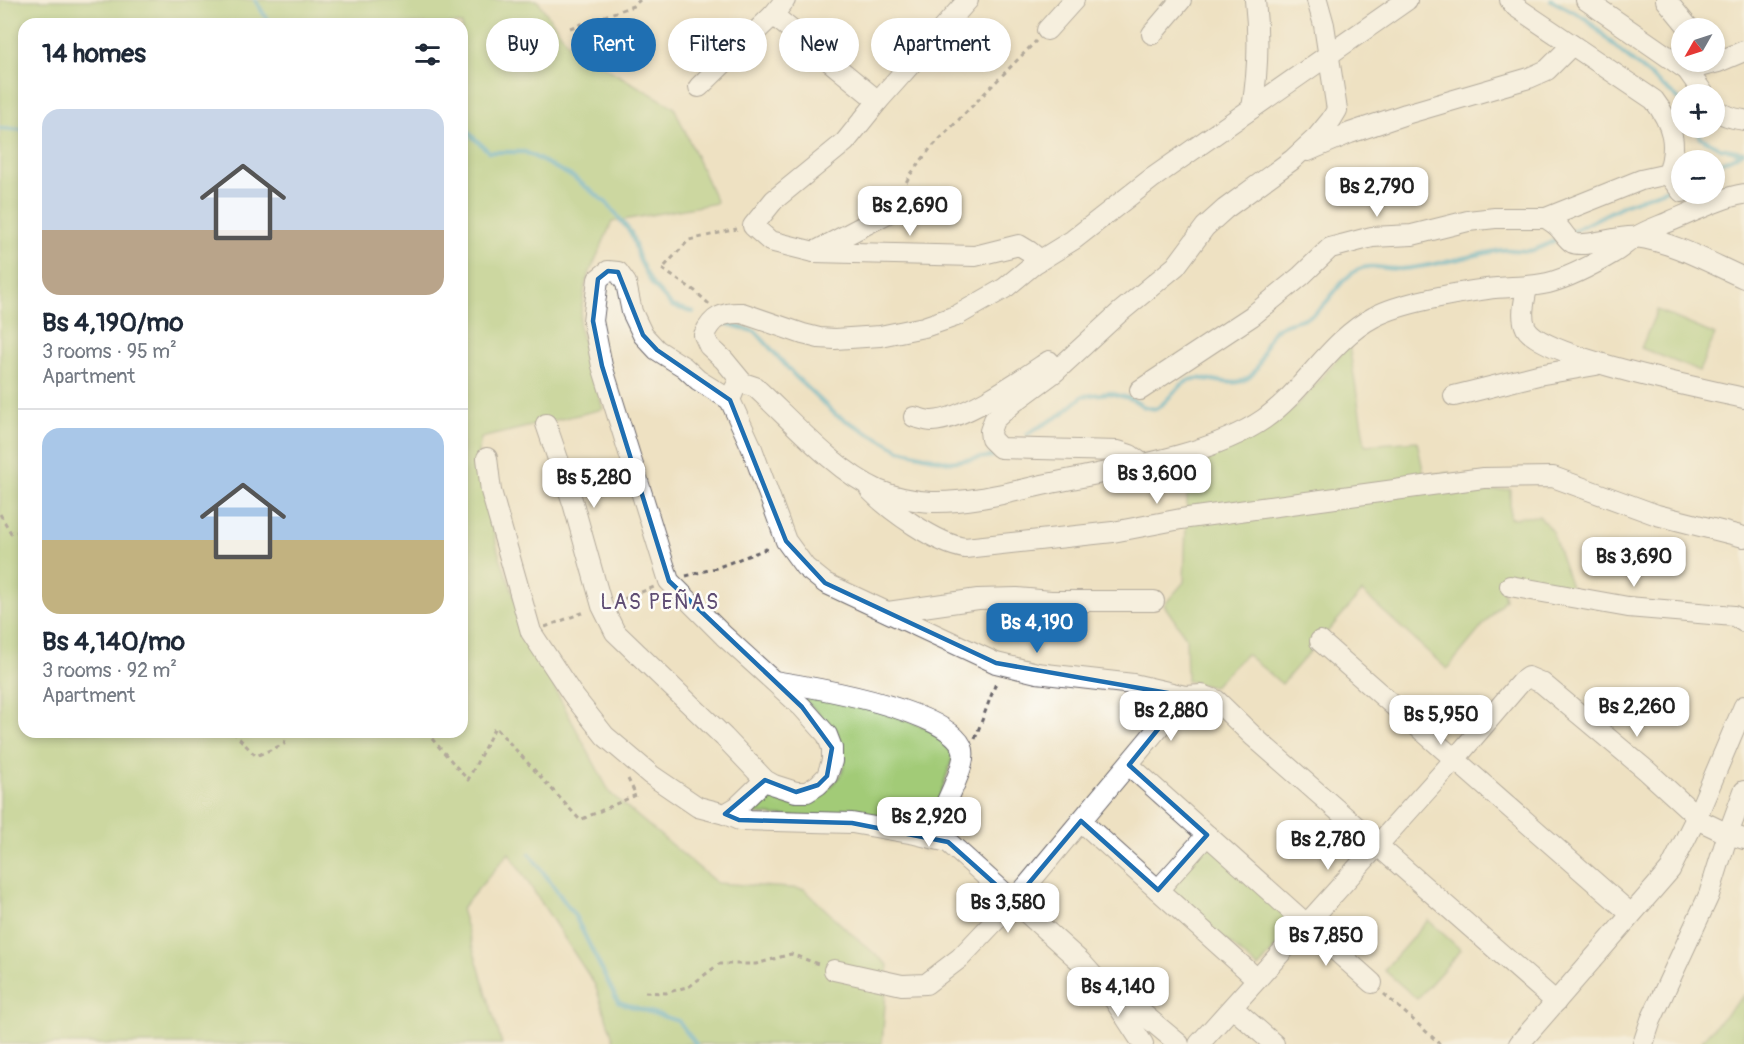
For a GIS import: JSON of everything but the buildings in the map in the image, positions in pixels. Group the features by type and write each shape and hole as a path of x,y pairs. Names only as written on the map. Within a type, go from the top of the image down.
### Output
{"street":[{"path":"968,0 878,101 845,142 774,200 753,226 770,241 814,252 975,256 1019,245 1040,260"},
{"path":"1047,30 1074,0"},
{"path":"1152,34 1181,0"},
{"path":"1252,108 1256,82 1255,0"},
{"path":"1144,465 1130,455 1118,451 1000,448 991,439 990,431 994,420 1012,403 1055,372 1119,313 1176,266 1205,227 1225,209 1292,160 1317,137 1331,120 1337,110 1324,25 1317,0"},
{"path":"1407,0 1151,179 1073,240 1040,260 1005,288 956,316 924,327 880,336 835,339 819,338 742,312 720,315 708,326 704,335 709,346 743,383 755,387 834,461 860,480 880,491 908,499 932,502 965,500 1144,465 1204,447 1248,429 1266,418 1351,333 1377,315 1402,306 1458,294 1489,289 1527,287 1550,282 1579,272 1616,252 1635,237 1699,209 1744,194"},
{"path":"1510,0 1516,7 1659,105 1674,141 1673,158 1668,174"},
{"path":"1586,0 1671,59"},
{"path":"1666,0 1681,18"},
{"path":"699,87 779,8 878,101"},
{"path":"1292,160 1350,133 1529,78 1547,70 1572,45"},
{"path":"1725,58 1744,51"},
{"path":"1725,115 1744,120"},
{"path":"1668,174 1671,178"},
{"path":"1140,390 1252,316 1301,276 1330,248 1372,237 1412,235 1468,221 1495,218 1546,218 1641,180 1668,174"},
{"path":"1694,204 1699,209"},
{"path":"814,252 890,212"},
{"path":"1546,218 1574,243 1582,245 1600,240 1635,237 1672,246 1744,278"},
{"path":"546,424 573,503 602,606 615,632 724,737 765,780 785,789 807,792 818,786 827,776 832,761 832,748 827,735 802,706 669,581 602,366 593,321 598,279 608,271 618,272 626,283 632,312 643,335 657,350 730,400 751,446 786,541 805,567 825,583 996,663 1037,673 1133,684 1185,696 1202,695 1216,699 1254,737 1556,1002"},
{"path":"1527,287 1523,320 1527,330 1549,347 1602,364 1744,398"},
{"path":"914,417 931,421 948,418 999,394 1050,360 1080,350"},
{"path":"1454,396 1538,375 1602,364"},
{"path":"730,400 734,389 743,383"},
{"path":"487,458 491,491 531,632 572,694 605,736 651,775 698,807 739,820 852,823 948,842"},
{"path":"860,480 883,503 910,522 945,542 965,548 1113,532 1181,519 1484,478 1553,477 1657,515 1744,537"},
{"path":"1510,586 1628,607 1734,616 1744,622"},
{"path":"888,612 978,599 1154,601"},
{"path":"1320,641 1631,914"},
{"path":"1199,1044 1455,759 1521,682 1528,677 1542,683 1646,770 1703,822 1736,836"},
{"path":"774,681 845,693 930,720 954,736 963,750 962,766 939,818 937,828 948,842 1081,962 1179,1044"},
{"path":"834,970 902,986 926,984 960,957 1014,901 1185,696"},
{"path":"1519,1044 1670,870 1697,816 1744,706"},
{"path":"1129,765 1372,983"},
{"path":"725,814 737,807 765,780"},
{"path":"1643,1044 1651,1020 1736,836 1744,791"},
{"path":"1081,821 1257,979"},
{"path":"1158,890 1207,835"},
{"path":"1081,962 1113,998 1143,1044"},
{"path":"1233,1008 1274,1044"}],"path":[{"path":"570,28 633,6 640,0"},
{"path":"890,212 909,175 930,149 1047,30"},
{"path":"720,315 695,291 662,268 689,240 753,226"},
{"path":"0,514 11,533 18,532"},
{"path":"669,581 716,568 786,541"},
{"path":"963,750 974,740 996,682 1007,665"},
{"path":"431,738 468,780 495,727 580,820 636,795 626,775"},
{"path":"239,738 256,756 284,744 286,738"},
{"path":"645,992 666,993 690,986 719,964 756,964 791,954 834,970"},
{"path":"1372,983 1440,1044"}],"highlighted area":[{"path":"608,271 618,272 643,335 657,350 730,400 786,541 825,583 996,663 1185,696 1129,765 1207,835 1158,890 1081,821 1014,901 948,842 852,823 739,820 725,814 765,780 796,792 818,785 827,776 832,748 802,707 669,581 602,366 593,321 598,279"}],"green space":[{"path":"0,0 537,0 550,18 486,18 486,72 559,72 559,31 571,48 571,72 613,72 674,107 717,203 612,222 586,281 579,326 603,409 481,438 477,459 498,551 531,644 610,793 717,883 804,889 888,965 882,1044 615,1044 595,985 509,853 461,909 502,1044 0,1044"},
{"path":"1657,310 1715,335 1699,371 1641,348"},
{"path":"1349,345 1365,445 1417,441 1424,475 1450,473 1453,495 1510,489 1510,518 1539,516 1552,531 1572,590 1500,578 1505,599 1447,669 1362,592 1282,684 1246,654 1213,687 1187,681 1186,637 1164,605 1184,582 1190,463 1245,441 1274,424 1298,404"},
{"path":"795,691 847,698 936,731 949,743 953,757 927,828 743,813 768,790 794,801 822,793 830,787 842,771 843,752 835,734 823,718"},
{"path":"1207,843 1297,924 1258,968 1167,888"},
{"path":"1428,920 1461,950 1417,999 1384,970"},
{"path":"1744,995 1744,1044 1705,1044 1702,1040"}],"waterway":[{"path":"255,0 266,18"},
{"path":"1551,0 1585,18 1621,52 1671,93"},
{"path":"0,128 18,130"},
{"path":"468,131 489,152 525,152 573,177 608,204 631,233 640,261 652,284 672,306 693,312"},
{"path":"1702,138 1720,148 1743,152"},
{"path":"1725,161 1742,153"},
{"path":"1569,233 1626,204 1671,188"},
{"path":"1027,434 1062,414 1083,396 1110,393 1132,399 1144,407 1156,409 1190,380 1204,379 1234,383 1248,378 1257,368 1267,341 1275,330 1284,324 1306,318 1316,312 1351,274 1362,268 1402,269 1438,264 1500,250 1528,251 1561,237"},
{"path":"725,323 756,332 795,376 836,415 900,450 949,462 994,456"},
{"path":"530,854 575,916 618,1002 678,1021 696,1044"}],"district":[{"name":"LAS PEÑAS","path":"660,602"}]}
